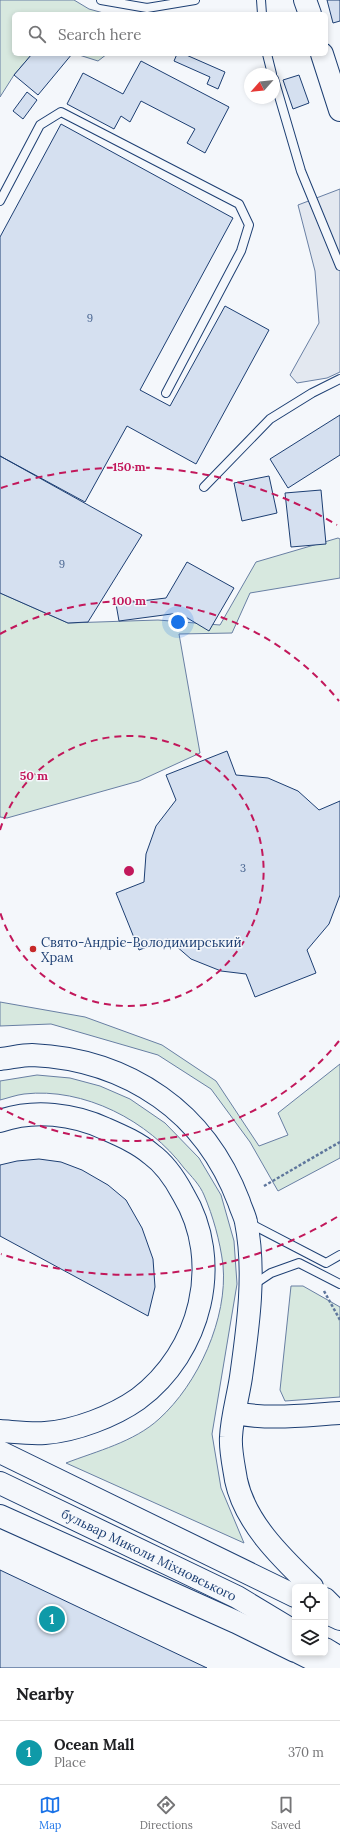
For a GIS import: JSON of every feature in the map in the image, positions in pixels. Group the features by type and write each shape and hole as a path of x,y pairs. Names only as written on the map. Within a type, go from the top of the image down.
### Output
{"main road":[{"path":"305,0 309,12"},
{"path":"323,56 340,110"},
{"path":"0,1059 31,1055 66,1059 109,1070 143,1085 175,1108 201,1135 222,1164 246,1221 249,1253 247,1322 231,1438 237,1482 251,1519 280,1556 309,1584"},
{"path":"0,1121 34,1114 66,1116 96,1124 125,1138 152,1154 173,1177 188,1202 198,1229 203,1258 203,1288 198,1316 174,1363 157,1383 117,1412 94,1421 46,1433 0,1431"},
{"path":"235,1413 254,1417 280,1417 340,1413"},
{"path":"0,1452 292,1594"},
{"name":"бульвар Миколи Міхновського","path":"0,1483 237,1597 292,1630"},
{"path":"0,1516 236,1622 292,1650"},
{"path":"328,1602 340,1614"},
{"path":"328,1613 340,1619"},
{"path":"328,1651 340,1658"},
{"path":"306,1656 318,1662 338,1668"}],"lane":[{"path":"101,0 147,8 195,0"},
{"path":"261,0 262,12"},
{"path":"268,56 270,68"},
{"path":"280,99 301,171 340,266"},
{"path":"0,201 40,125 61,112 240,204 249,225 241,251 166,393"},
{"path":"204,487 270,419 312,393 340,379"},
{"path":"246,1221 326,1263 340,1255"},
{"path":"249,1287 271,1273 299,1263 340,1284"}],"path":[{"path":"264,1186 340,1142"},
{"path":"313,1269 340,1320"}],"shaded area":[{"path":"0,0 74,0 89,9 100,12 12,12 12,56 30,56 14,75 0,97"},
{"path":"82,56 104,56 98,61"},
{"path":"340,189 340,372 327,378 297,383 290,375 319,323 315,271 298,205"},
{"path":"338,538 340,539 340,578 250,593 232,633 179,634 200,753 139,781 7,818 0,817 0,593 68,623 158,620 220,625 256,562"},
{"path":"0,1002 85,1017 162,1045 216,1081 259,1146 288,1135 278,1113 340,1064 340,1158 278,1191 250,1142 211,1089 158,1055 51,1024 0,1026"},
{"path":"37,1075 70,1078 100,1086 130,1099 165,1123 199,1158 221,1195 234,1241 237,1284 212,1434 221,1488 244,1543 66,1463 127,1440 149,1427 173,1405 198,1369 208,1349 221,1306 223,1265 216,1229 202,1191 170,1151 153,1136 134,1122 113,1111 92,1102 69,1096 47,1093 24,1094 0,1100 0,1081"},
{"path":"291,1286 303,1286 340,1307 340,1397 285,1401 280,1390"}],"building":[{"path":"327,0 340,0 340,21 333,23"},
{"path":"30,56 70,56 38,95 14,75"},
{"path":"176,56 189,56 225,72 218,89 207,84 210,77 174,61"},
{"path":"141,61 229,107 205,153 187,143 195,129 141,101 130,122 121,116 114,129 67,104 83,73 123,94"},
{"path":"299,75 309,103 293,109 283,80"},
{"path":"27,92 37,100 23,119 13,111"},
{"path":"61,124 233,218 140,390 170,406 225,306 269,330 196,464 127,426 85,502 0,456 0,237"},
{"path":"340,415 340,455 288,488 270,459"},
{"path":"0,456 142,535 88,622 68,623 0,593"},
{"path":"269,476 277,513 242,521 234,483"},
{"path":"321,490 326,544 291,547 285,493"},
{"path":"187,562 234,588 209,631 179,613 119,621 116,604 166,598"},
{"path":"227,751 236,775 268,778 298,791 319,810 340,801 340,895 329,924 307,950 316,973 255,997 246,974 221,971 191,959 168,939 139,950 116,893 144,882 146,854 156,826 176,800 166,775"},
{"path":"39,1159 61,1162 82,1170 108,1185 126,1200 142,1228 153,1259 155,1287 148,1316 0,1236 0,1165 17,1161"},
{"path":"0,1570 207,1668 0,1668"}],"place":[{"name":"Свято-Андріє-Володимирський Храм","path":"33,949"},
{"name":"Ocean Mall","path":"52,1619"}]}
